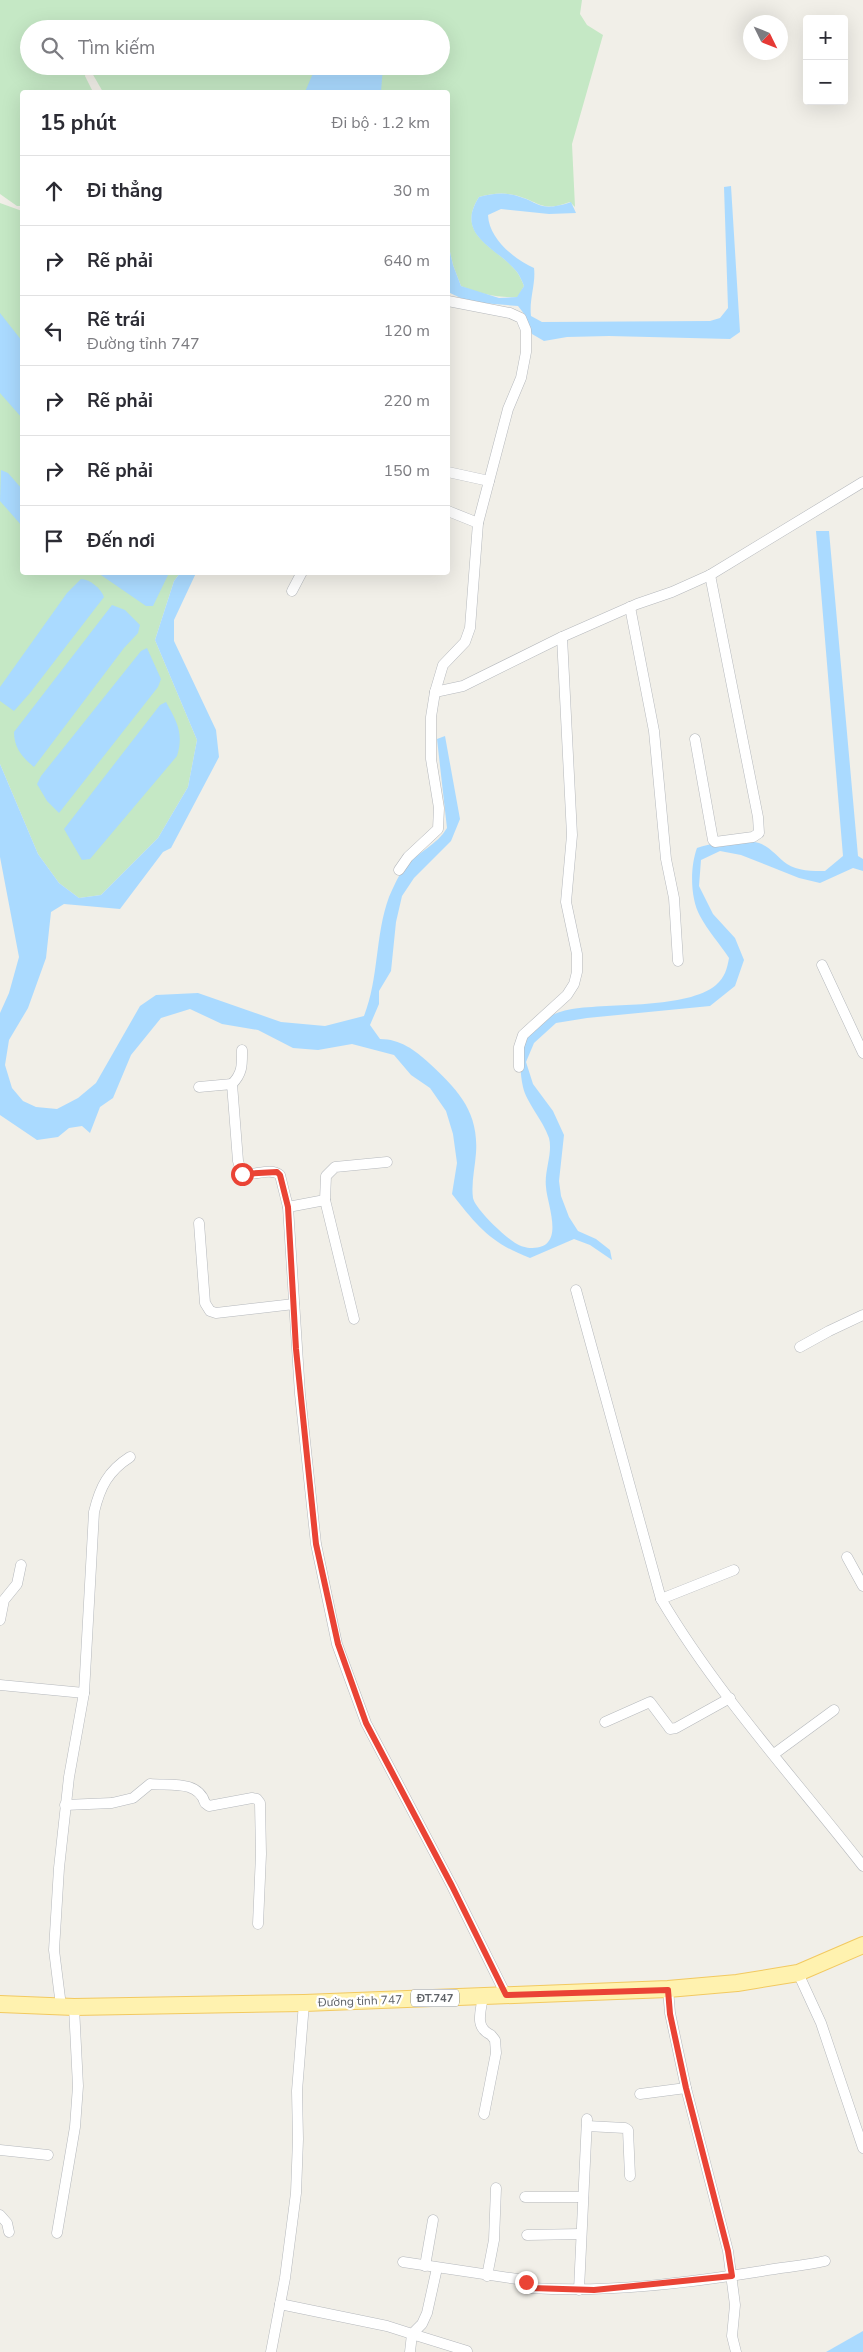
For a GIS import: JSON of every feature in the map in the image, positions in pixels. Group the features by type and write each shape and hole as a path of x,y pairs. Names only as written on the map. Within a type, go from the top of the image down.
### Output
{"main road":[{"name":"Đường tỉnh 747","path":"0,2004 67,2006 304,2004 668,1990 736,1983 798,1973 863,1945"}],"street":[{"path":"399,870 408,857 438,829 438,808 432,759 431,718 435,692 443,665 466,642 470,628 478,523 508,408 521,378 526,352 526,330 521,318 510,313 450,301"},
{"path":"450,472 489,481"},
{"path":"435,692 463,686 562,637 710,575 863,482"},
{"path":"450,512 478,523"},
{"path":"292,591 300,575"},
{"path":"695,739 713,840 715,842 753,837 758,833 758,817 710,575"},
{"path":"630,607 654,731 666,859 674,898 678,961"},
{"path":"519,1067 519,1047 523,1035 567,995 577,972 577,954 566,902 572,834 562,637"},
{"path":"822,965 863,1052"},
{"path":"199,1087 232,1084 238,1078 242,1069 242,1050"},
{"path":"232,1084 240,1170 247,1174 277,1172 280,1175 288,1207 300,1394 316,1544 338,1644 366,1723 456,1893 506,1995"},
{"path":"354,1319 325,1200 326,1176 335,1167 388,1162"},
{"path":"288,1207 325,1200"},
{"path":"200,1223 205,1303 210,1312 294,1304"},
{"path":"576,1290 661,1599 677,1625 730,1698 863,1866"},
{"path":"800,1347 828,1330 863,1315"},
{"path":"57,2233 74,2127 78,2086 67,2006 54,1950 65,1805 84,1693 94,1512 102,1484 108,1475 130,1457"},
{"path":"847,1557 863,1586"},
{"path":"0,1620 4,1600 17,1584 21,1565"},
{"path":"661,1599 734,1570"},
{"path":"0,1685 84,1693"},
{"path":"605,1722 650,1702 670,1729 676,1728 730,1698"},
{"path":"774,1754 834,1710"},
{"path":"65,1805 112,1803 133,1798 150,1784 193,1787 202,1794 205,1803 209,1806 252,1798 257,1799 260,1803 261,1854 258,1924"},
{"path":"798,1973 821,2023 863,2148"},
{"path":"668,1990 670,2014 686,2088 728,2251 735,2305 732,2336 736,2352"},
{"path":"483,1996 480,2024 484,2032 492,2035 496,2045 484,2114"},
{"path":"271,2352 296,2193 297,2091 304,2004"},
{"path":"640,2094 686,2088"},
{"path":"578,2290 587,2123 628,2130 630,2176"},
{"path":"0,2150 48,2155"},
{"path":"487,2276 494,2240 496,2188"},
{"path":"525,2197 583,2197"},
{"path":"0,2215 7,2223 8,2232"},
{"path":"425,2266 433,2220"},
{"path":"527,2235 581,2234"},
{"path":"403,2262 517,2279 526,2282 531,2288 578,2290 732,2276 826,2261"},
{"path":"410,2352 412,2334 422,2324 427,2313 436,2268"},
{"path":"280,2304 387,2326 467,2351"}],"green space":[{"path":"0,0 582,0 580,14 587,25 603,35 572,144 575,207 570,202 546,206 514,195 492,194 479,197 473,210 472,222 475,231 490,248 509,263 520,277 524,286 518,297 489,295 461,286 453,265 450,252 450,90 102,90 93,75 450,75 450,20 20,20 20,75 85,75 92,90 20,90 20,206 17,206 0,194"},
{"path":"0,203 20,210 20,575 178,575 174,581 155,640 197,740 188,787 158,838 101,895 79,898 59,883 38,854 0,764"}],"water":[{"path":"312,75 382,75 381,90 306,90"},
{"path":"731,186 740,332 730,339 609,336 567,337 544,341 532,334 525,315 518,306 469,302 450,293 450,252 461,286 499,298 517,297 524,286 517,272 509,263 481,240 472,222 473,210 479,197 505,194 552,207 571,202 576,213 549,214 501,209 488,215 489,224 493,232 504,247 511,254 534,268 531,316 542,322 710,321 720,318 728,308 724,187"},
{"path":"0,313 20,338 20,416 0,393"},
{"path":"1,470 8,473 20,487 20,524 0,501"},
{"path":"816,531 829,531 858,856 863,859 863,871 853,868 820,883 799,878 741,855 720,851 701,860 699,886 713,914 735,938 744,960 735,986 710,1006 587,1018 556,1023 534,1043 526,1062 533,1084 553,1111 564,1135 559,1181 561,1196 569,1217 578,1231 596,1239 610,1250 612,1260 590,1245 574,1239 530,1258 505,1247 486,1233 469,1216 452,1194 457,1163 453,1134 446,1111 430,1088 411,1075 394,1055 352,1044 318,1050 293,1048 258,1030 222,1024 190,1009 161,1018 131,1055 113,1098 100,1107 90,1133 82,1126 69,1128 58,1137 37,1140 0,1115 0,1013 9,993 19,957 0,857 0,764 38,854 59,883 79,898 101,895 158,838 188,787 197,740 155,640 174,581 178,575 195,575 174,620 174,641 216,730 219,757 171,848 163,852 120,909 64,904 51,912 46,958 28,1008 9,1040 5,1065 12,1088 23,1101 36,1107 57,1109 78,1098 96,1083 140,1006 156,995 198,993 281,1022 325,1026 364,1016 369,1002 381,926 389,897 405,867 433,844 447,828 437,739 445,736 460,819 451,841 414,878 402,896 396,922 391,971 379,991 379,1004 370,1025 380,1039 401,1043 418,1054 449,1082 457,1092 470,1113 474,1125 476,1153 473,1198 475,1203 492,1223 512,1241 528,1248 542,1246 549,1241 552,1234 546,1181 550,1144 546,1131 527,1099 521,1072 521,1059 524,1047 536,1026 558,1013 572,1009 668,1002 687,998 703,993 722,979 729,958 700,916 694,900 692,873 697,848 728,841 759,843 791,866 810,871 825,871 843,856"},
{"path":"101,575 168,575 153,606 146,606"},
{"path":"81,579 94,585 104,597 14,711 0,701 0,687 67,593"},
{"path":"112,605 125,610 140,625 138,633 124,648 34,767 20,752 15,743 14,732"},
{"path":"147,648 161,679 158,687 59,813 47,801 37,784 41,776 141,651"},
{"path":"166,702 178,728 180,741 177,756 90,859 82,860 64,829 160,705"},
{"path":"863,2331 863,2352 826,2352"}],"route":[{"path":"242,1174 277,1172 280,1175 288,1207 294,1329 316,1544 330,1613 347,1672 366,1723 452,1886 506,1995 668,1990 670,2014 686,2088 706,2160 728,2251 732,2276 594,2290 530,2288 526,2282"}]}
